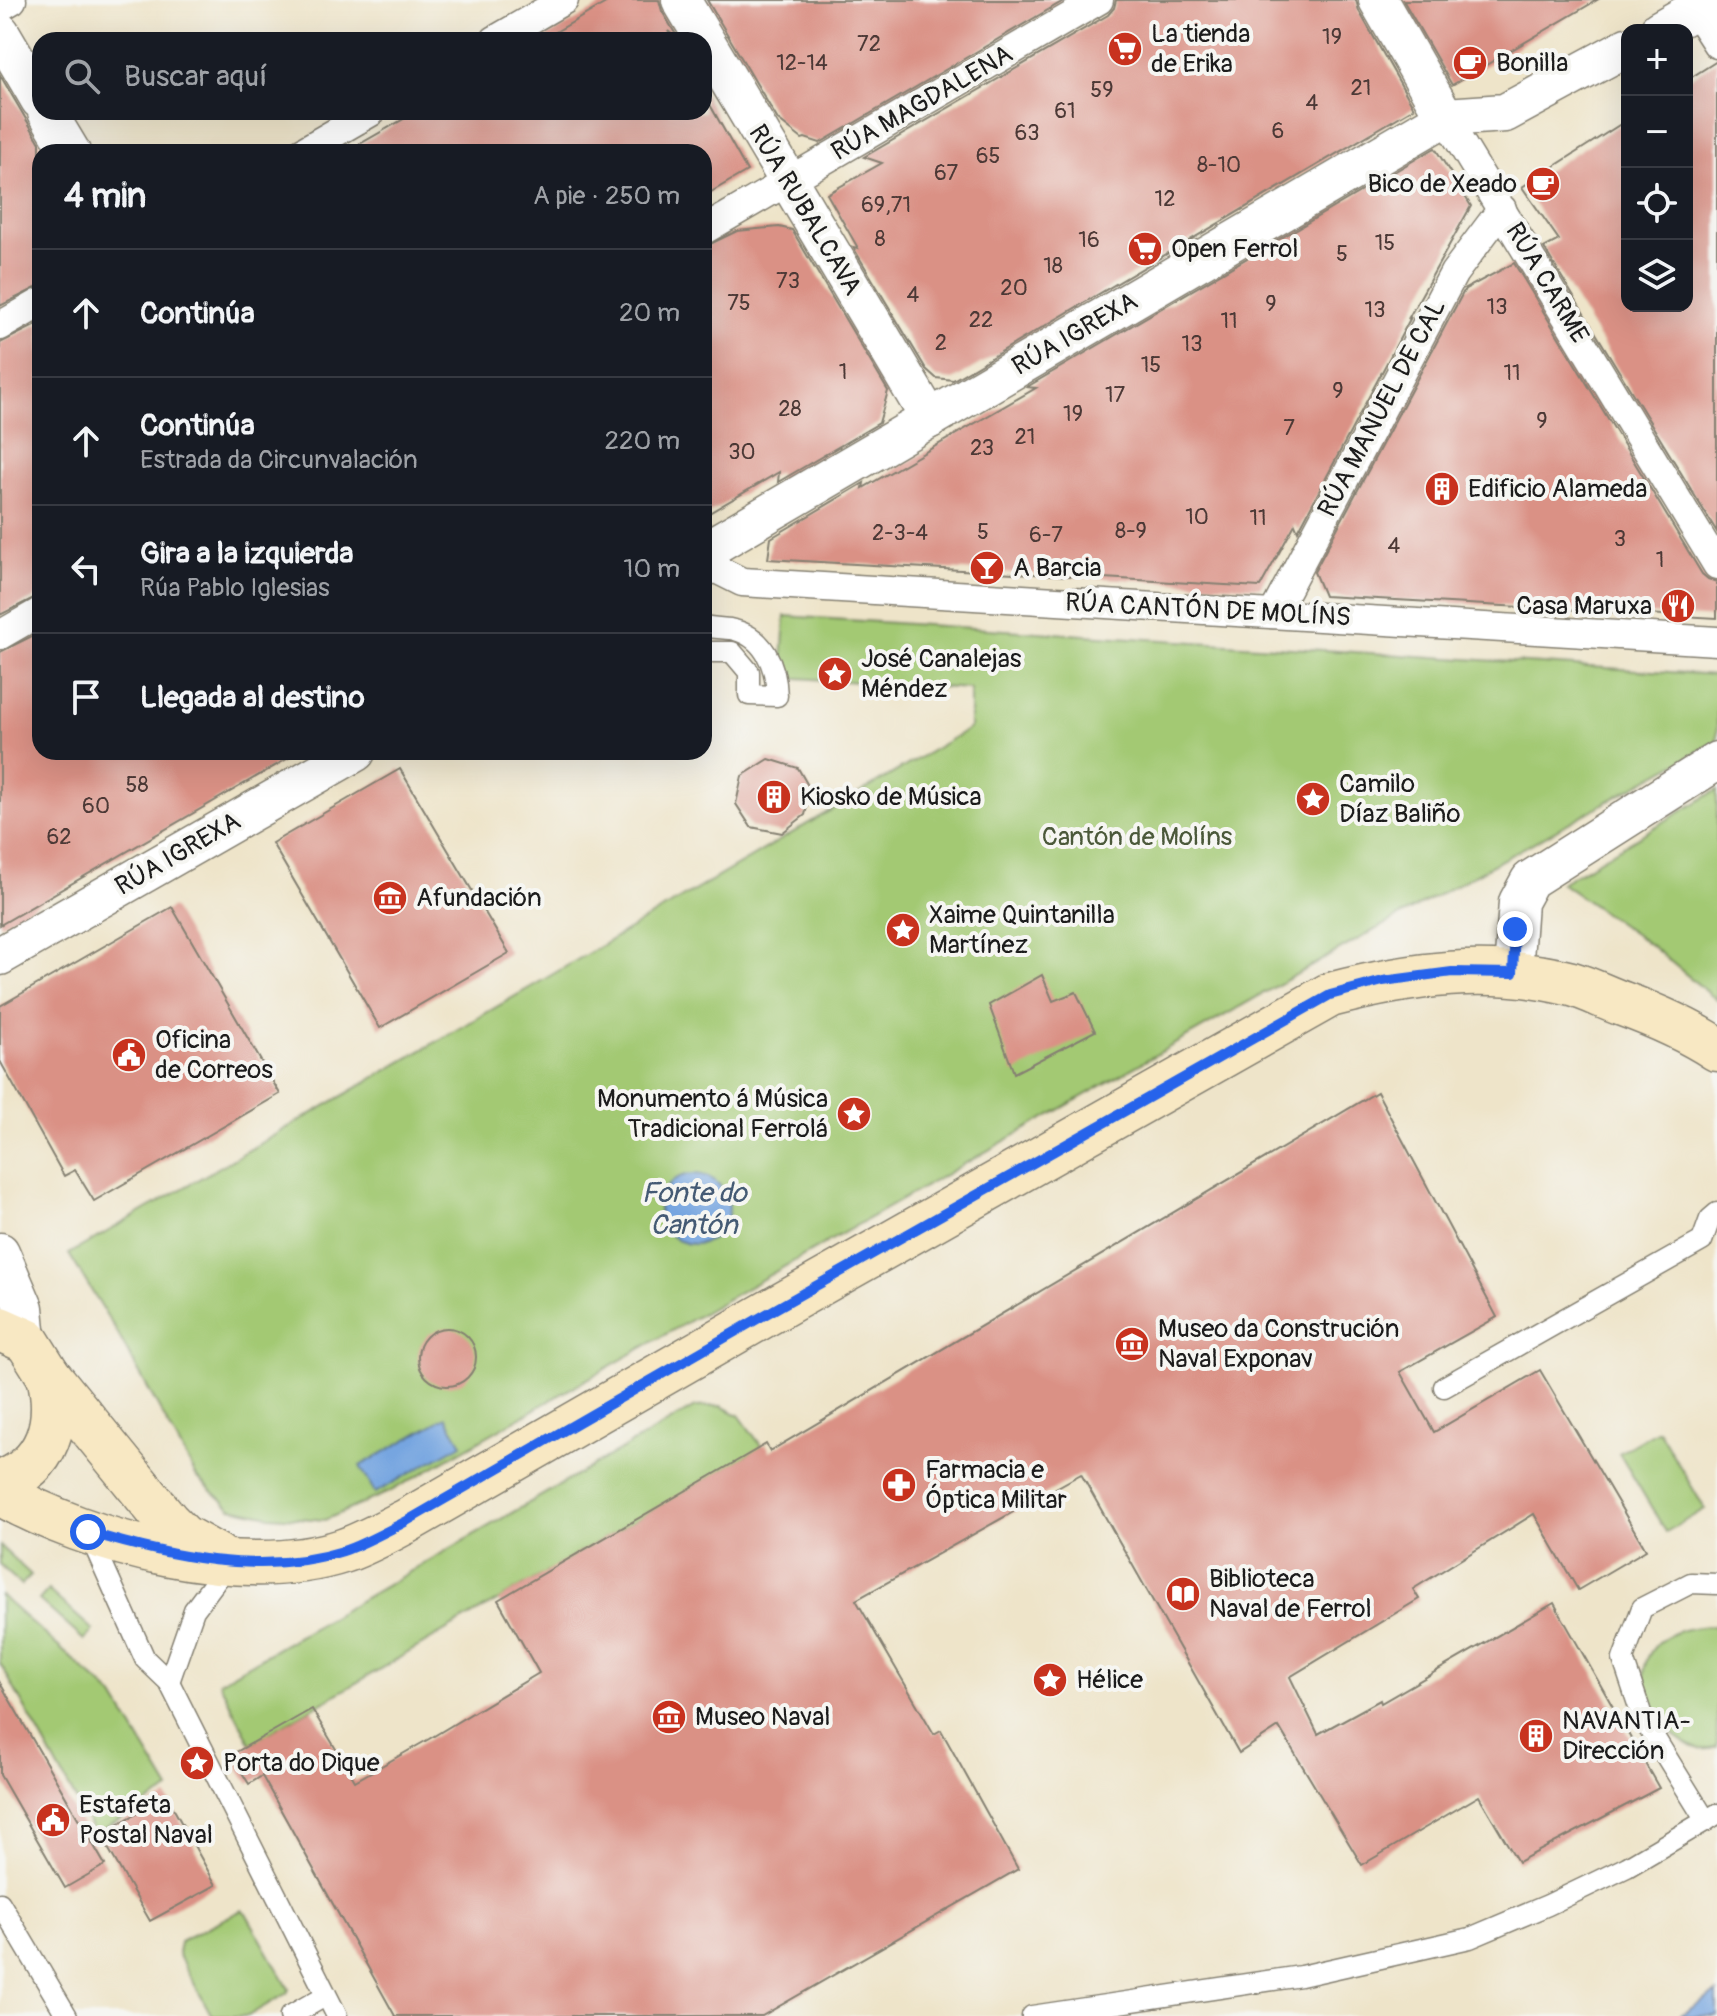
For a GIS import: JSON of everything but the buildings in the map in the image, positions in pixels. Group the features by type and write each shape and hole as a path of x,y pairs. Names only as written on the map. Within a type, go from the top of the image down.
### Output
{"main road":[{"path":"0,1493 88,1532 141,1548 256,1563 301,1560 344,1551 405,1522 788,1301 1330,995 1383,981 1452,972 1513,973 1573,985 1698,1036 1717,1049"},
{"path":"26,1349 183,1537 230,1562"},
{"path":"0,1483 32,1463 46,1443 54,1420 55,1398 26,1349"}],"street":[{"path":"0,7 12,0"},
{"path":"509,32 564,0"},
{"name":"RÚA RUBALCAVA","path":"681,0 700,32"},
{"name":"RÚA MAGDALENA","path":"712,225 1099,0"},
{"name":"RÚA CARME","path":"1378,0 1445,117 1717,565"},
{"path":"1670,24 1704,5 1717,44"},
{"path":"0,32 32,86"},
{"path":"1445,117 1505,113 1621,50"},
{"name":"RÚA RUBALCAVA","path":"712,52 930,419"},
{"name":"RÚA IGREXA","path":"712,546 1445,117"},
{"path":"52,120 66,144"},
{"path":"316,144 357,120"},
{"name":"RÚA MANUEL DE CAL","path":"1273,614 1454,273 1502,209"},
{"path":"0,326 32,308"},
{"name":"RÚA CANTÓN DE MOLÍNS","path":"712,567 742,582 1717,641"},
{"path":"0,635 32,617"},
{"name":"RÚA IGREXA","path":"0,956 342,760"},
{"path":"1513,973 1518,902 1530,880 1717,761"},
{"path":"0,1252 24,1308 26,1349"}],"lane":[{"path":"712,627 732,629 753,637 764,649 776,673 777,696 749,695 749,672 732,652 712,652"},
{"path":"1444,1387 1702,1241 1710,1219 1717,1213"},
{"path":"88,1532 145,1659 169,1682 337,2016"},
{"path":"169,1682 194,1610 230,1562"},
{"path":"1032,2016 1301,1976 1470,1938 1627,1867 1712,1818 1643,1719 1623,1659 1642,1608 1691,1583 1717,1584"},
{"path":"0,1903 67,2016"},
{"path":"290,2016 325,1996"}],"green space":[{"name":"Cantón de Molíns","path":"785,616 1717,675 1717,741 1364,936 391,1491 325,1520 270,1516 231,1508 197,1477 115,1329 69,1254 970,728 970,689 781,677"},
{"path":"1717,790 1717,1000 1653,947 1561,883"},
{"path":"721,1406 739,1415 762,1447 251,1744 219,1682 695,1407"},
{"path":"1658,1430 1705,1509 1666,1532 1619,1453"},
{"path":"0,1546 31,1575 21,1585 0,1565"},
{"path":"48,1590 93,1630 84,1640 39,1600"},
{"path":"0,1595 113,1695 170,1790 95,1834 0,1663"},
{"path":"1717,1626 1717,1747 1697,1748 1676,1737 1659,1718 1648,1694 1645,1670 1654,1648 1677,1632"},
{"path":"242,1910 289,1989 248,2016 212,2016 178,1954 180,1941"}],"water":[{"name":"Fonte do Cantón","path":"687,1174 701,1174 723,1189 729,1209 727,1222 719,1234 701,1244 687,1244 665,1229 659,1216 659,1202 674,1180"},
{"path":"446,1417 462,1444 375,1493 360,1466"},
{"path":"1717,1993 1717,2016 1678,2016"}],"place":[{"name":"La tienda de Erika","path":"1125,49"},
{"name":"Bonilla","path":"1470,63"},
{"name":"Bico de Xeado","path":"1543,184"},
{"name":"Open Ferrol","path":"1145,249"},
{"name":"Edificio Alameda","path":"1442,489"},
{"name":"A Barcia","path":"987,568"},
{"name":"Casa Maruxa","path":"1678,606"},
{"name":"José Canalejas Méndez","path":"835,674"},
{"name":"Kiosko de Música","path":"774,797"},
{"name":"Camilo Díaz Baliño","path":"1313,799"},
{"name":"Afundación","path":"390,898"},
{"name":"Xaime Quintanilla Martínez","path":"903,930"},
{"name":"Oficina de Correos","path":"129,1055"},
{"name":"Monumento á Música Tradicional Ferrolá","path":"854,1114"},
{"name":"Museo da Construción Naval Exponav","path":"1132,1344"},
{"name":"Farmacia e Óptica Militar","path":"899,1485"},
{"name":"Biblioteca Naval de Ferrol","path":"1183,1594"},
{"name":"Hélice","path":"1050,1680"},
{"name":"Museo Naval","path":"669,1717"},
{"name":"NAVANTIA- Dirección","path":"1536,1736"},
{"name":"Porta do Dique","path":"197,1763"},
{"name":"Estafeta Postal Naval","path":"53,1820"}],"route":[{"path":"88,1532 141,1548 230,1562 301,1560 344,1551 405,1522 1330,995 1383,981 1452,972 1513,973 1515,929"}]}
